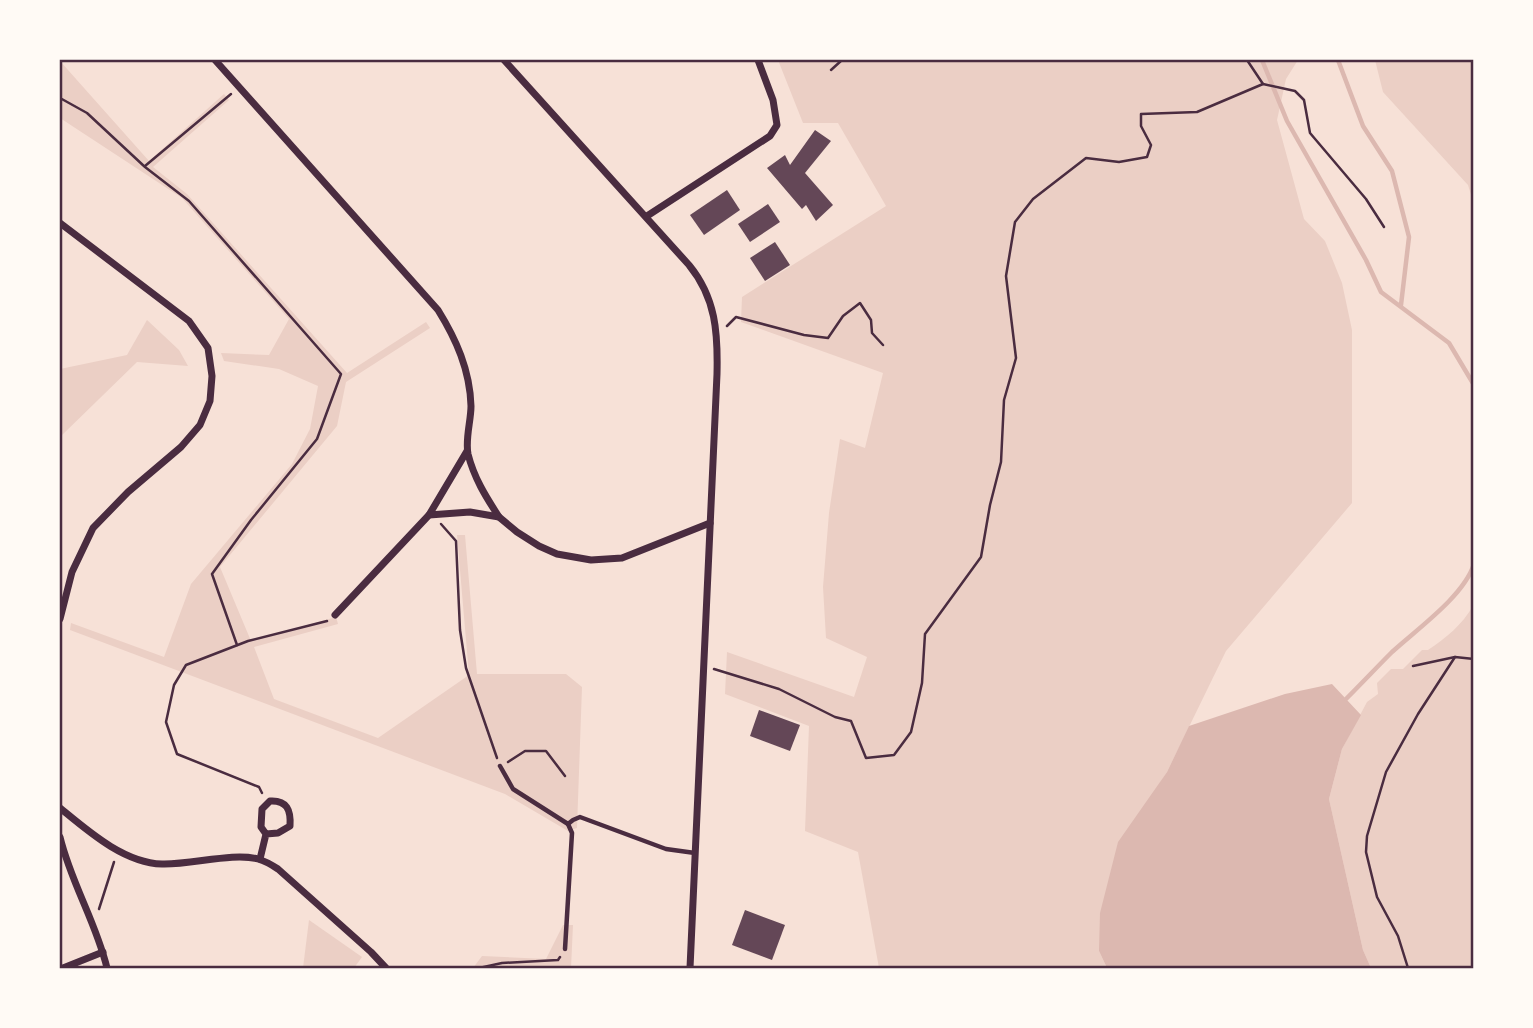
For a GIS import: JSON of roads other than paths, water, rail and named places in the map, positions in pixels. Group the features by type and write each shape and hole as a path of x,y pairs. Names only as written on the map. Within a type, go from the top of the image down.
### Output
{"street":[{"path":"215,60 438,310 454,335 466,368 471,405 467,451 483,492 499,517 517,532 558,554 591,560 622,558 710,523"},
{"path":"504,60 701,279 715,316 718,336 690,968"},
{"path":"647,216 770,136 777,125 773,100 758,60"},
{"path":"60,223 189,320 208,348 212,376 210,401 200,425 181,447 128,492 93,528 72,572 60,619"},
{"path":"335,615 432,516 467,451"},
{"path":"432,516 470,512 499,517"},
{"path":"260,859 266,834 261,827 260,817 267,803 279,801 287,806 290,825 285,830 266,834"},
{"path":"60,808 84,828 138,859 160,864 243,856 260,859 278,869 386,968"},
{"path":"60,837 75,886 94,925 107,968"},
{"path":"63,968 103,952"}],"lane":[{"path":"500,766 513,789 568,824 572,833 565,949"},
{"path":"568,824 580,817 666,849 695,853"}],"waterway":[{"path":"1262,60 1287,121 1366,260 1381,292 1449,343 1474,385"},
{"path":"1338,60 1363,126 1392,171 1409,237 1401,305"},
{"path":"1346,699 1392,652 1450,600 1469,576 1474,564"}]}
